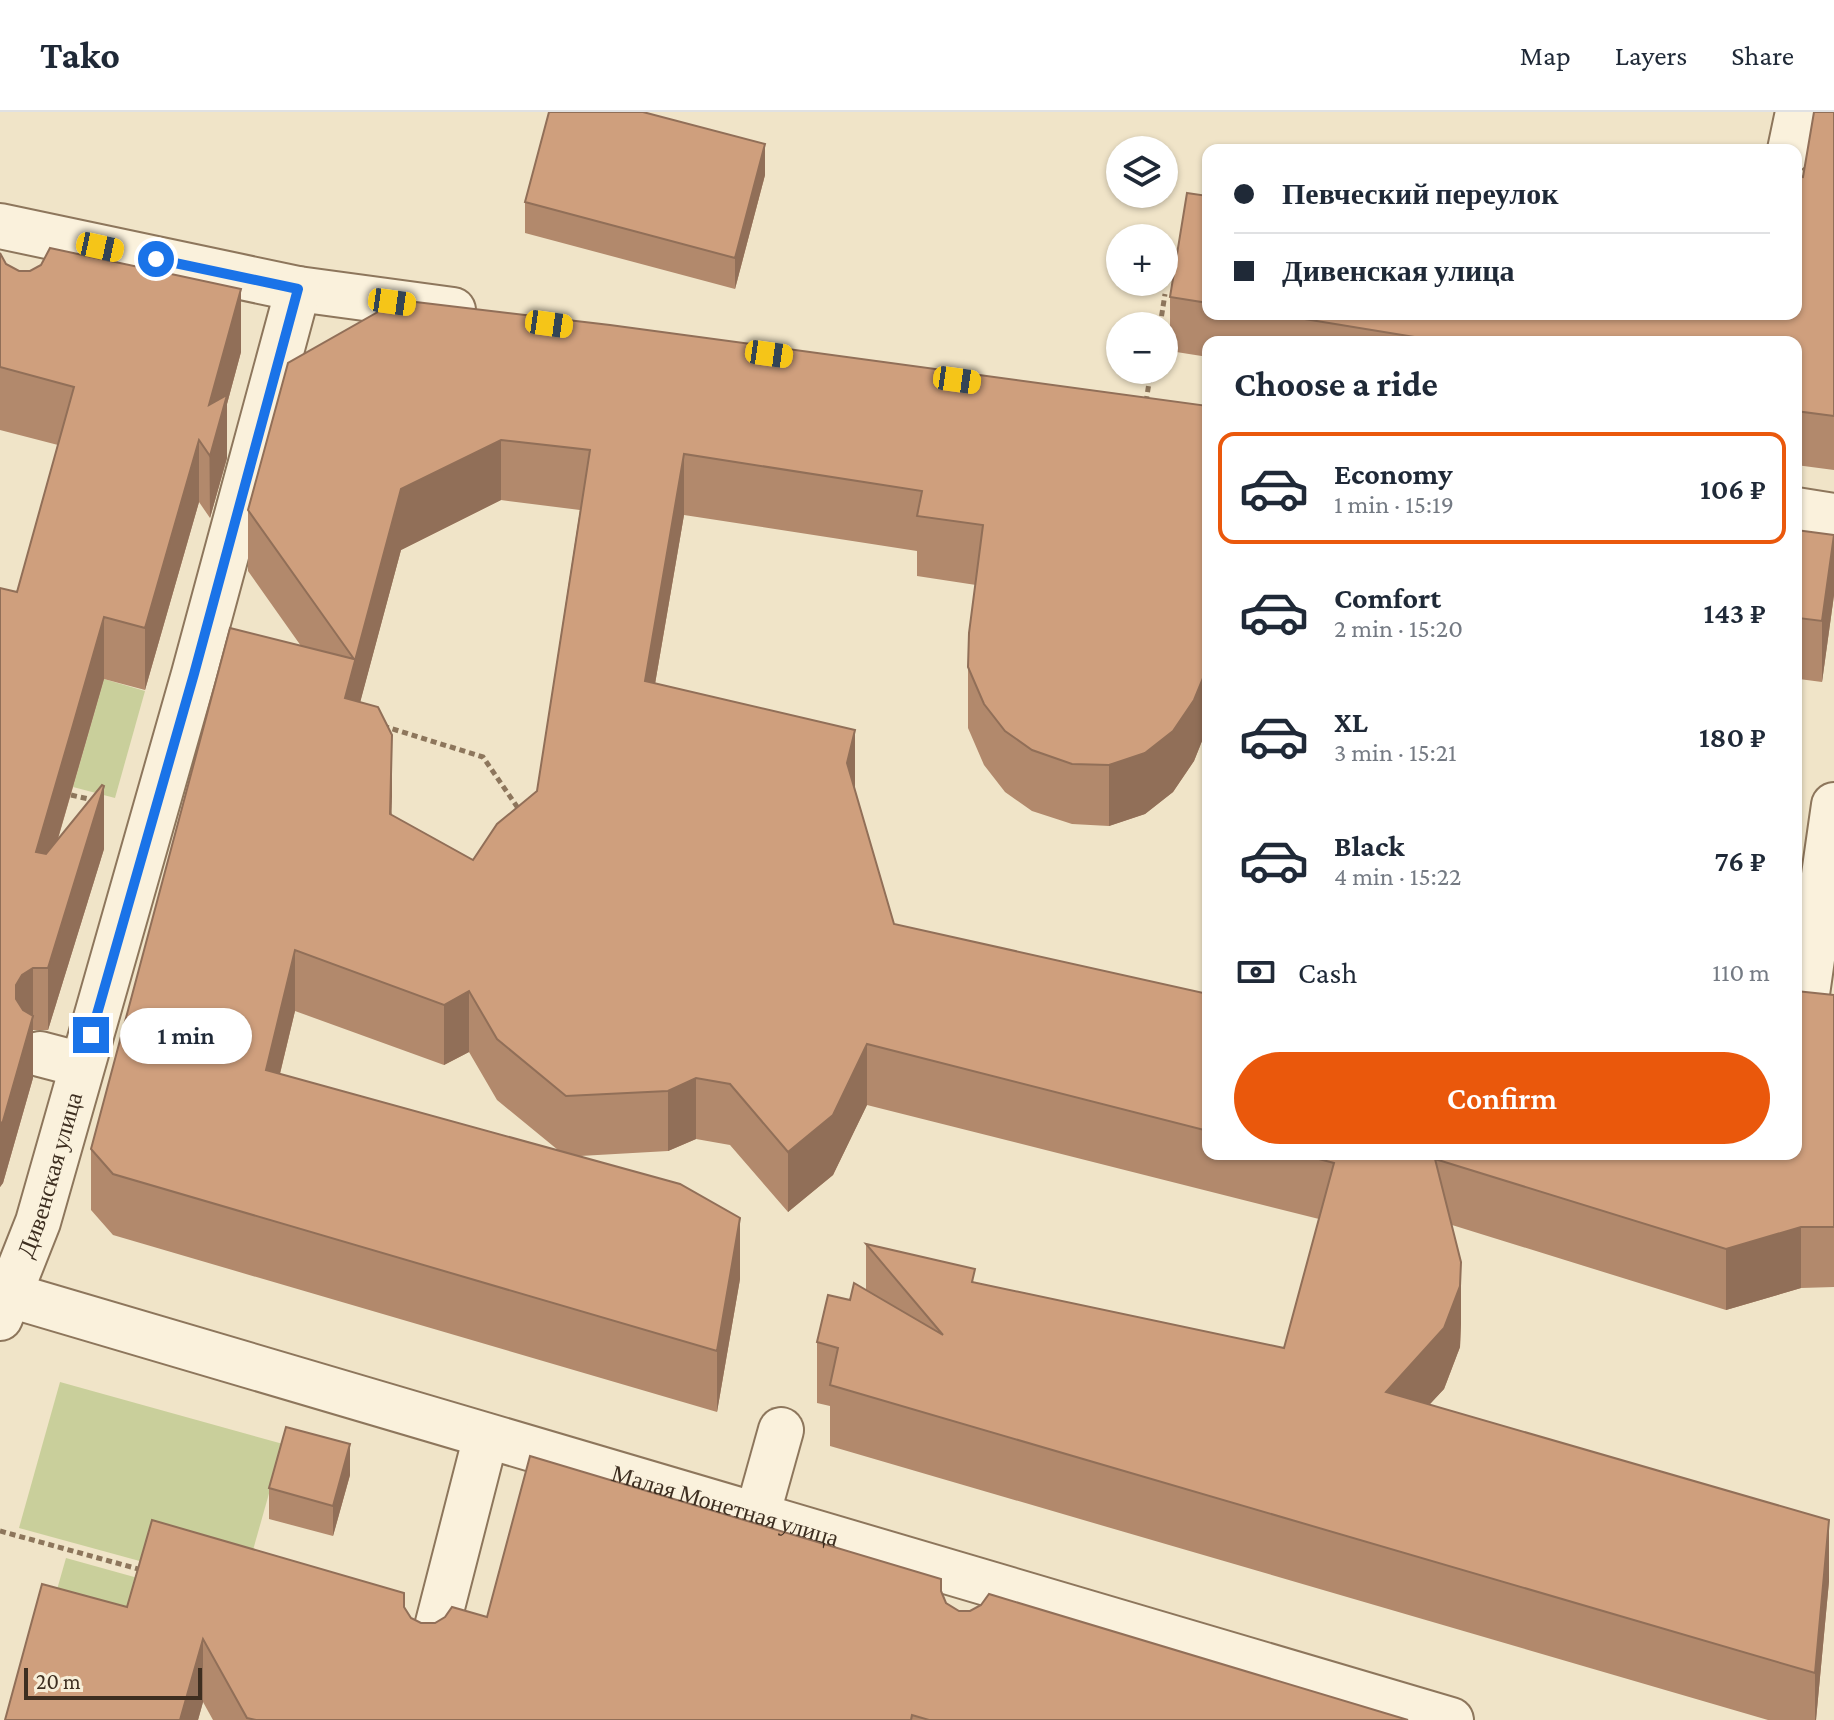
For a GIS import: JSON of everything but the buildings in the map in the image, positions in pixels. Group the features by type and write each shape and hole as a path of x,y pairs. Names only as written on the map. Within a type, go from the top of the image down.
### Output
{"street":[{"path":"1791,144 1798,112"},
{"path":"0,226 38,253 486,315"},
{"name":"Дивенская улица","path":"3,1302 38,1222 194,674 298,289"},
{"path":"1802,511 1834,516"},
{"path":"1802,842 1833,812"},
{"path":"1805,1008 1833,812"},
{"path":"40,1054 82,1065"},
{"name":"Малая Монетная улица","path":"3,1302 486,1436 757,1516 979,1602 1451,1720"},
{"path":"757,1516 781,1430"},
{"path":"414,1658 440,1612 486,1436"},
{"path":"397,1600 440,1612"}],"path":[{"path":"1145,407 1149,384"},
{"path":"380,725 483,757 525,818"},
{"path":"71,795 96,801"},
{"path":"0,1531 153,1573"}],"green space":[{"path":"104,679 145,691 115,798 73,787"},
{"path":"60,1382 283,1444 242,1589 19,1528"},
{"path":"66,1558 145,1580 123,1661 56,1593"}],"route":[{"path":"91,1035 194,674 298,289 156,259"}]}
